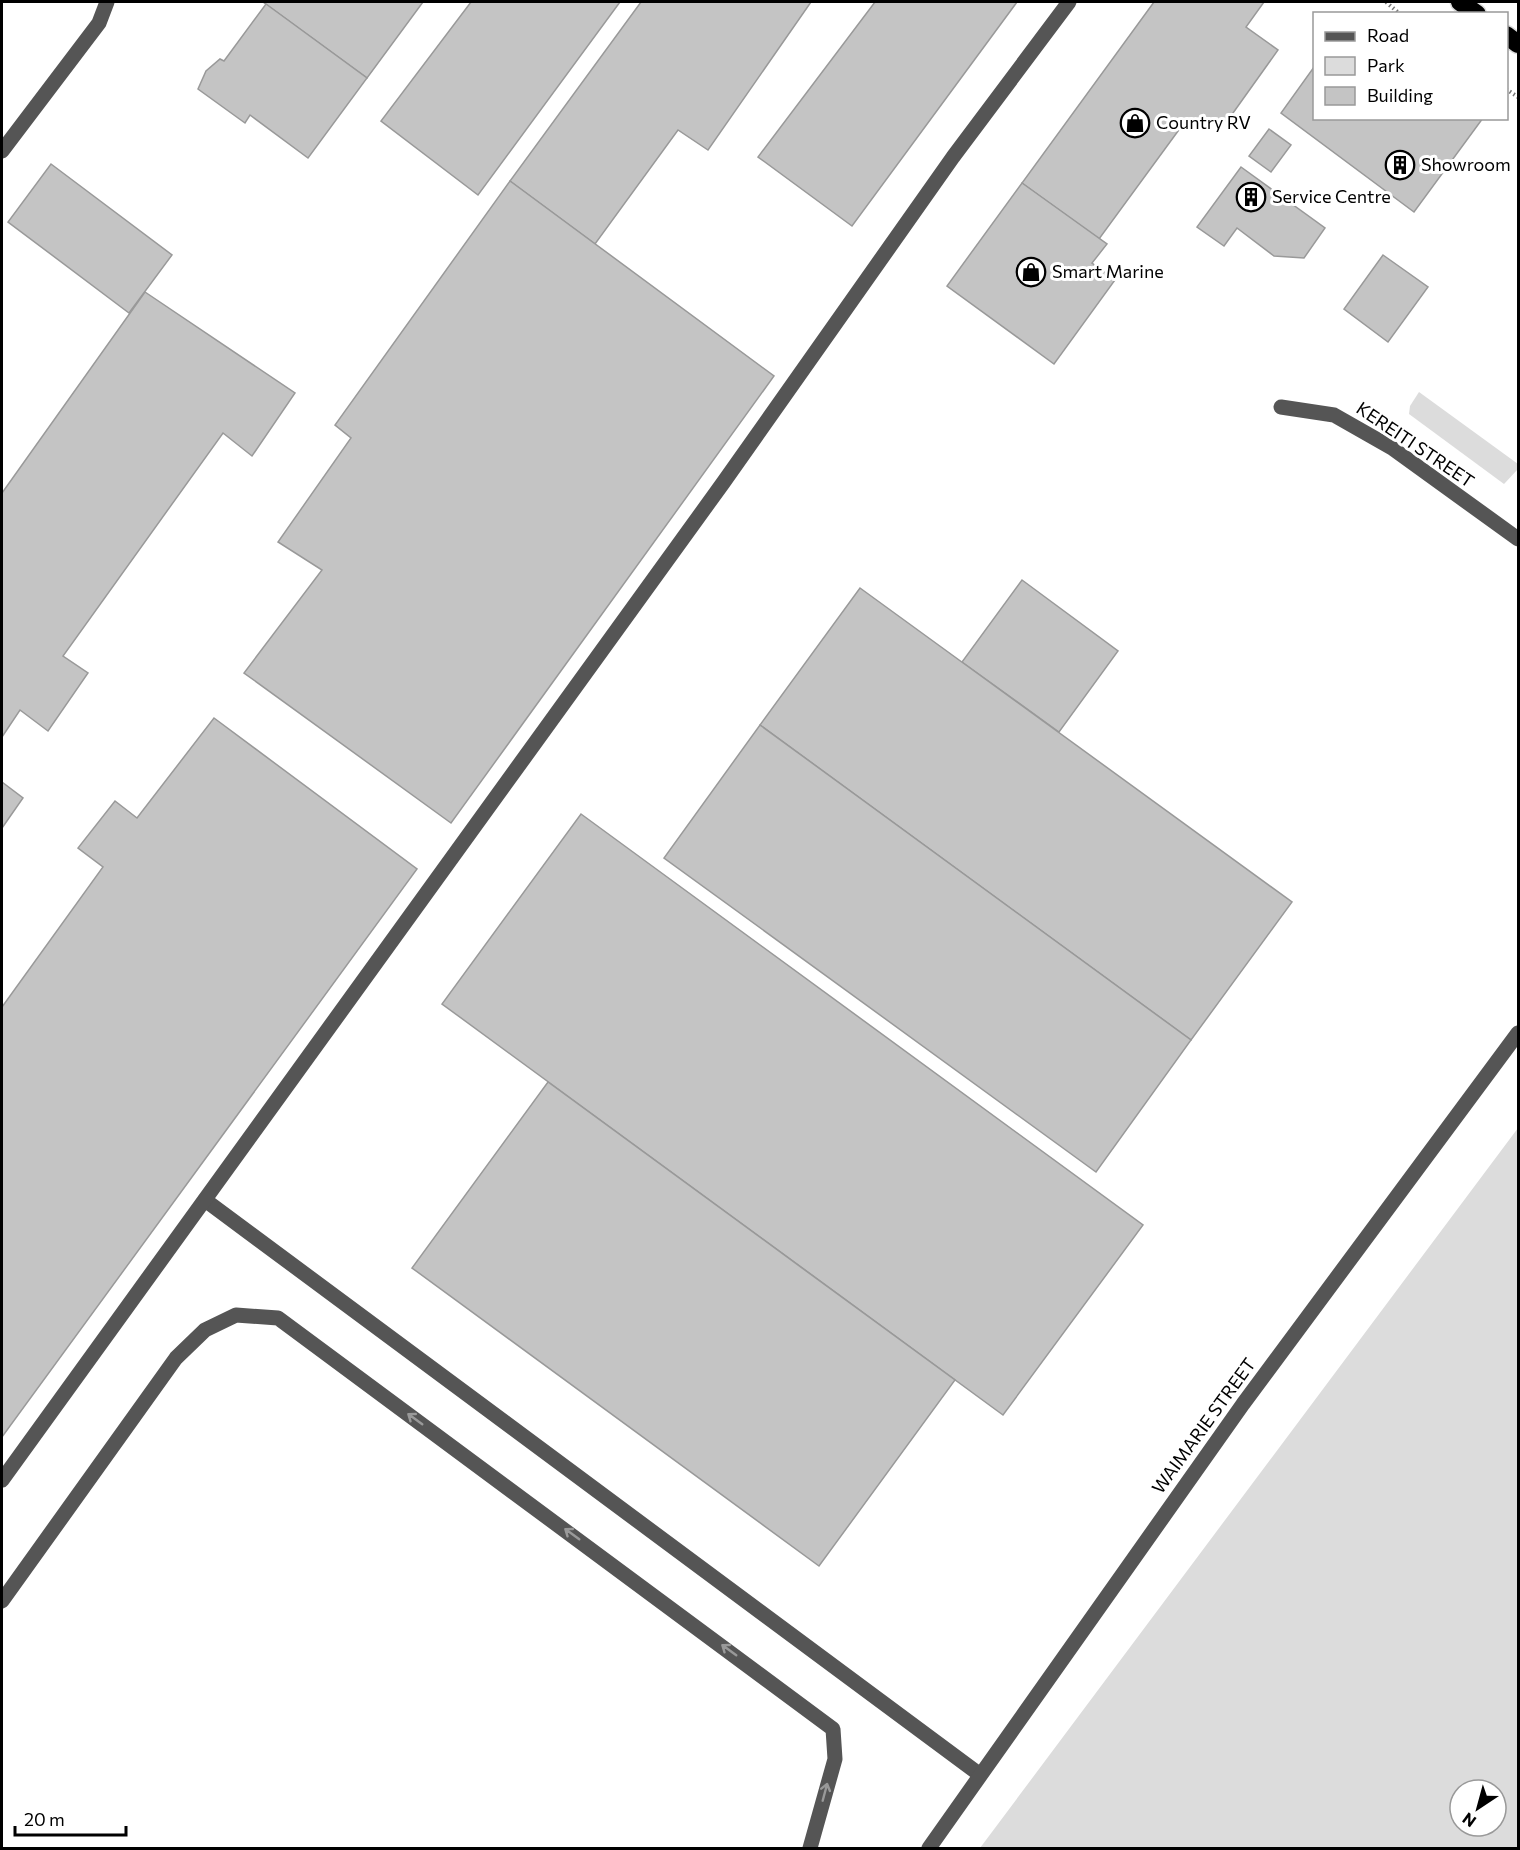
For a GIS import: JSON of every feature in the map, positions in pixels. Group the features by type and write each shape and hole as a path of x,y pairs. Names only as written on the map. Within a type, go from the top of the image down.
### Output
{"highway":[{"path":"1460,2 1474,12"}],"street":[{"path":"2,151 99,23 107,2"},
{"path":"2,1480 723,483 953,157 1069,2"},
{"name":"KEREITI STREET","path":"1281,407 1334,415 1392,448 1518,539"},
{"name":"WAIMARIE STREET","path":"929,1848 979,1774 1243,1404 1518,1033"},
{"path":"205,1200 979,1774"},
{"path":"2,1601 176,1358 205,1330 236,1315 278,1318 793,1697 833,1729 835,1759 810,1848"}],"path":[{"path":"1386,2 1398,12"}],"green space":[{"path":"1419,392 1518,464 1518,469 1504,484 1409,414 1410,406"},
{"path":"1518,1128 1518,1848 980,1848"}],"building":[{"path":"263,2 423,2 367,78"},
{"path":"471,2 620,2 478,195 381,121"},
{"path":"641,2 811,2 708,150 678,130 595,244 510,181"},
{"path":"875,2 1017,2 852,226 758,157"},
{"name":"Country RV","path":"1154,2 1264,2 1246,27 1278,50 1228,120 1181,127 1099,239 1022,183"},
{"path":"266,4 367,78 308,158 250,115 245,123 198,89 206,71 220,59 224,61"},
{"name":"Showroom","path":"1313,68 1313,120 1482,120 1414,212 1281,113"},
{"path":"1269,129 1291,145 1271,172 1249,156"},
{"path":"51,164 172,255 129,313 8,222"},
{"name":"Service Centre","path":"1241,167 1325,228 1304,258 1274,256 1237,228 1224,246 1197,227"},
{"path":"510,181 774,376 451,823 244,673 322,570 278,542 351,438 335,425"},
{"name":"Smart Marine","path":"1022,183 1107,244 1092,263 1115,280 1054,364 947,286"},
{"path":"1383,255 1428,287 1388,342 1344,309"},
{"path":"145,292 295,393 252,456 223,433 63,656 88,673 48,731 20,710 2,737 2,493"},
{"path":"1022,580 1118,651 1059,732 962,662"},
{"path":"860,588 1292,902 1191,1040 760,725"},
{"path":"214,718 417,869 2,1437 2,1007 103,867 78,848 115,801 137,818"},
{"path":"760,725 1191,1040 1096,1172 664,858"},
{"path":"2,782 23,798 2,828"},
{"path":"581,814 1143,1225 1003,1415 442,1004"},
{"path":"548,1082 955,1380 819,1566 412,1268"}],"place":[{"name":"Country RV","path":"1135,123"},
{"name":"Showroom","path":"1400,165"},
{"name":"Service Centre","path":"1251,197"},
{"name":"Smart Marine","path":"1031,272"}]}
